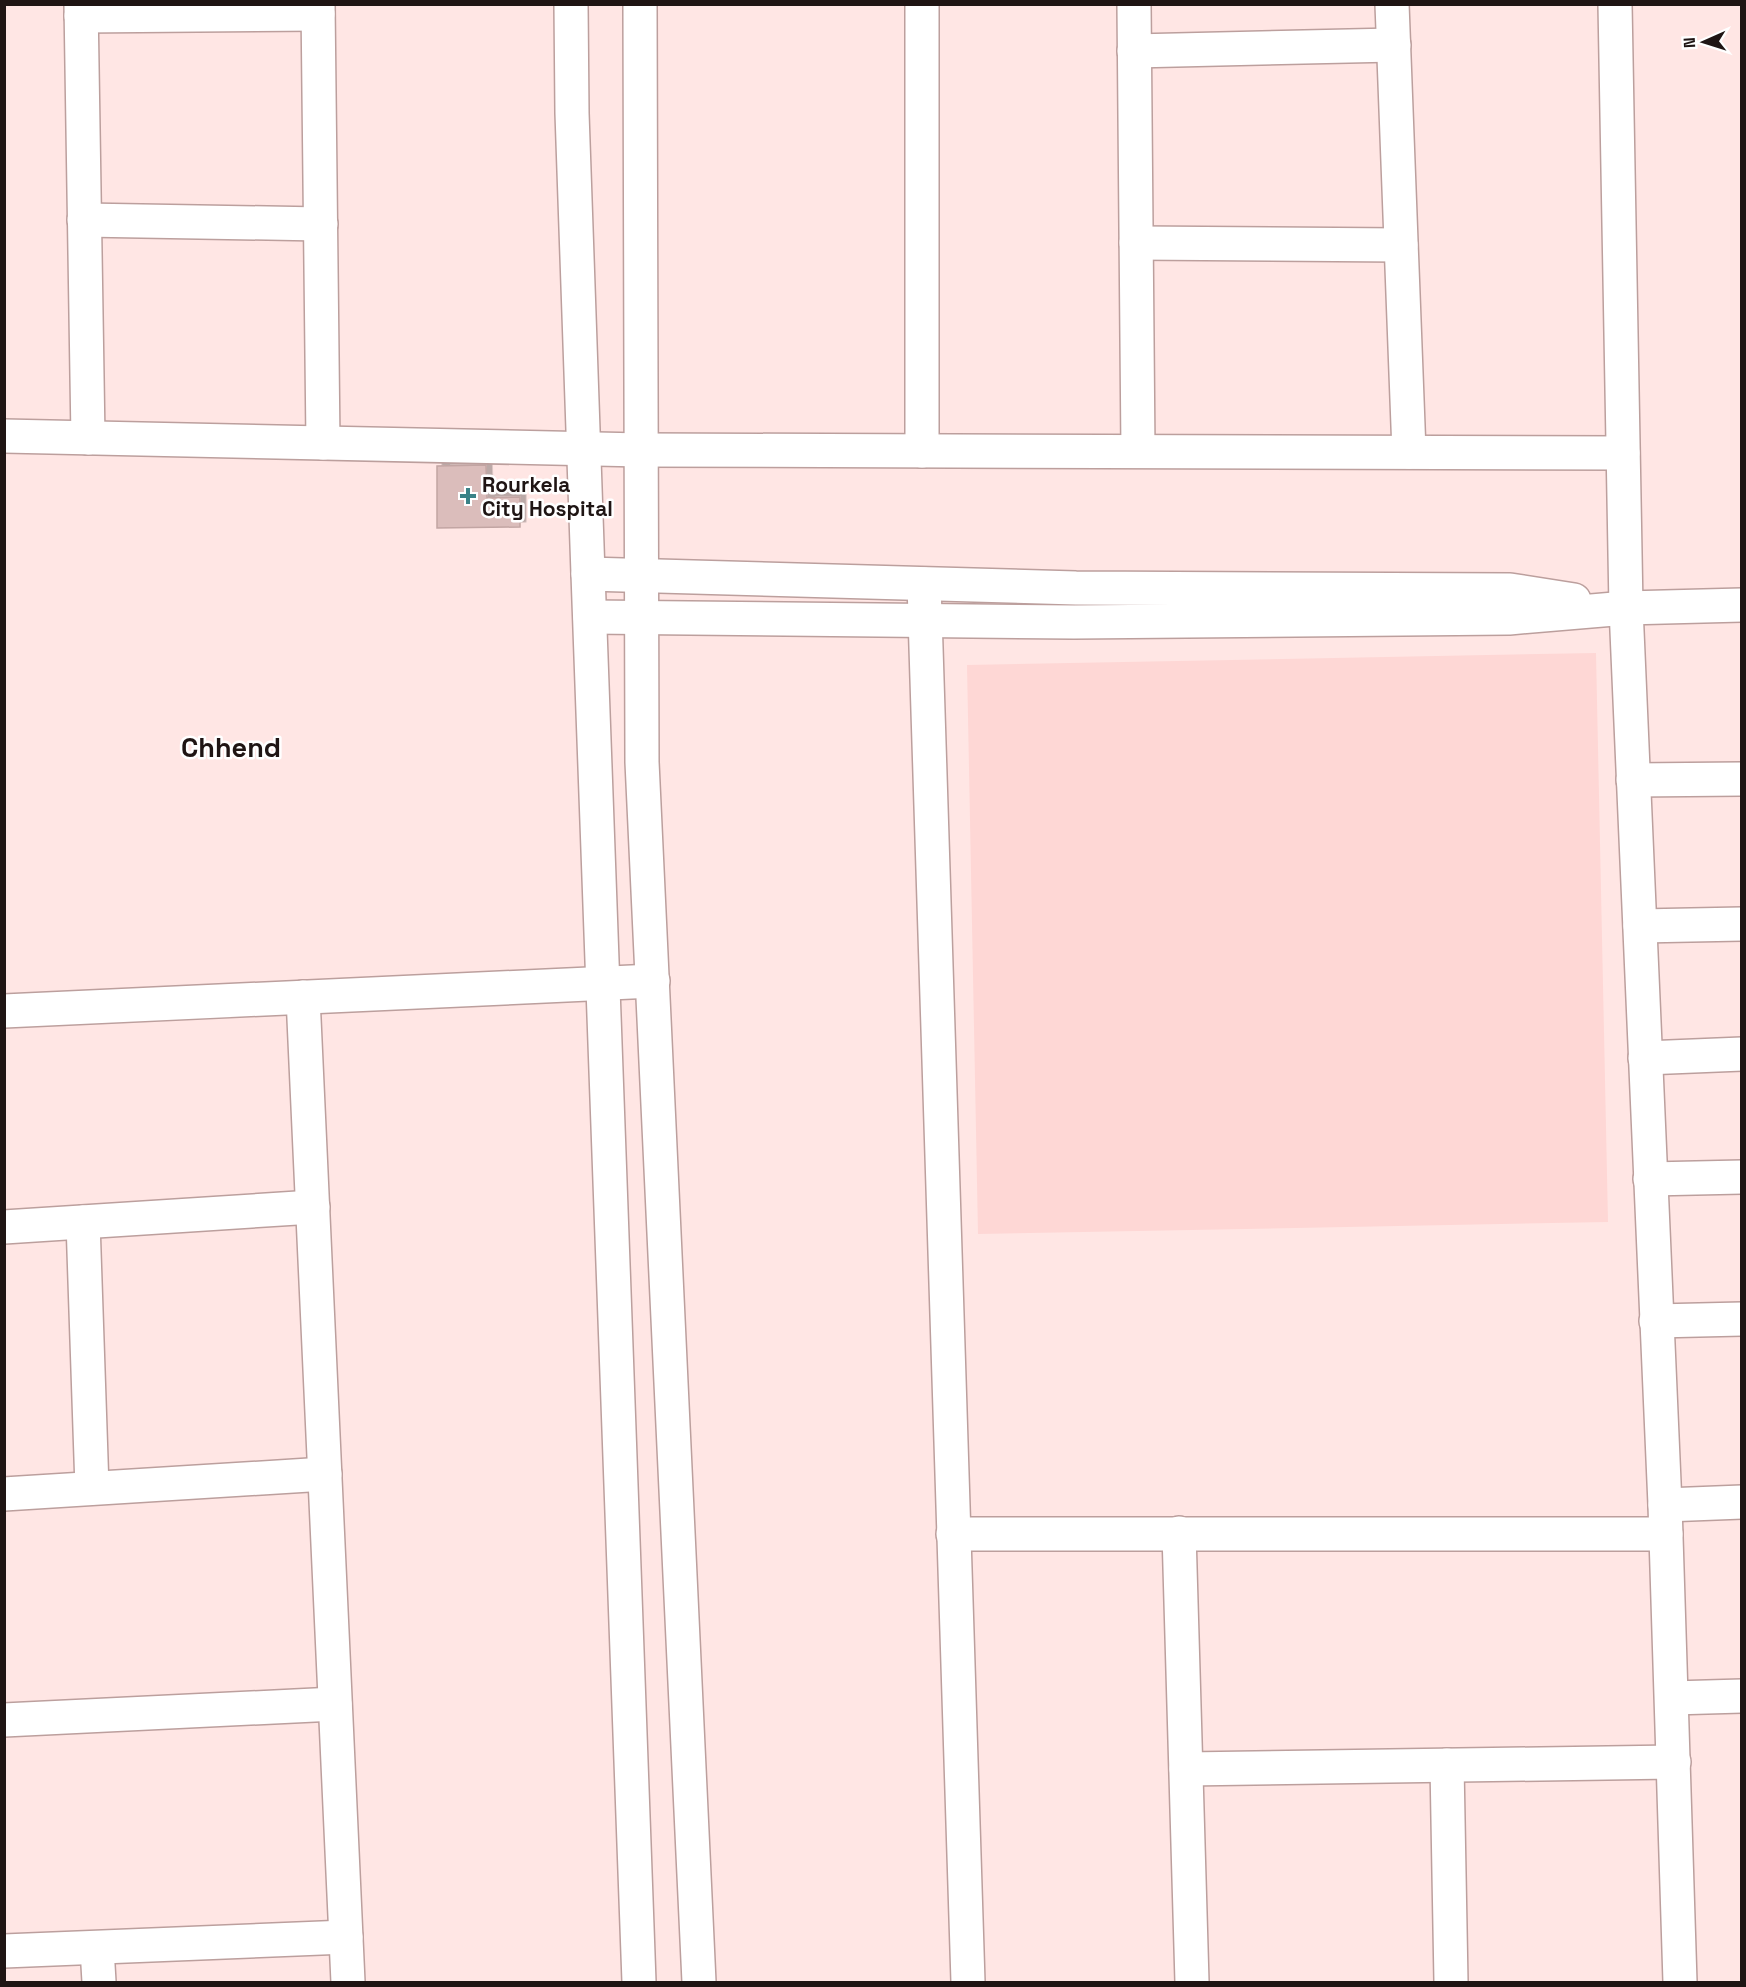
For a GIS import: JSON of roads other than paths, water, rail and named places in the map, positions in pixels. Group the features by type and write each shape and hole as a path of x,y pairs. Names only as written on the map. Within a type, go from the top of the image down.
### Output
{"street":[{"path":"571,4 572,112 639,1983"},
{"path":"640,4 642,762 699,1983"},
{"path":"922,4 922,451"},
{"path":"1134,4 1138,451"},
{"path":"1392,4 1409,452"},
{"path":"1615,4 1626,608 1665,1519 1680,1983"},
{"path":"88,438 81,10 318,9 323,443"},
{"path":"1134,51 1394,45"},
{"path":"84,220 321,224"},
{"path":"1136,243 1401,245"},
{"path":"4,436 641,450 1623,453"},
{"path":"588,574 1076,588 1510,590 1626,608"},
{"path":"924,584 968,1983"},
{"path":"590,617 1074,622 1509,618 1626,608 1742,605"},
{"path":"1633,780 1742,778"},
{"path":"1640,926 1742,924"},
{"path":"4,1011 653,981"},
{"path":"303,997 348,1983"},
{"path":"1645,1058 1742,1054"},
{"path":"1650,1179 1742,1177"},
{"path":"4,1227 313,1207"},
{"path":"83,1222 92,1488"},
{"path":"1656,1321 1742,1319"},
{"path":"4,1494 325,1474"},
{"path":"953,1534 1179,1533 1665,1519 1742,1503"},
{"path":"1179,1533 1192,1983"},
{"path":"1672,1698 1742,1696"},
{"path":"4,1720 335,1704"},
{"path":"1186,1769 1674,1762"},
{"path":"1447,1765 1450,1983"},
{"path":"4,1952 346,1937"},
{"path":"97,1947 99,1983"}],"place":[{"name":"Rourkela City Hospital","path":"468,496"}],"district":[{"name":"Chhend","path":"231,747"}]}
